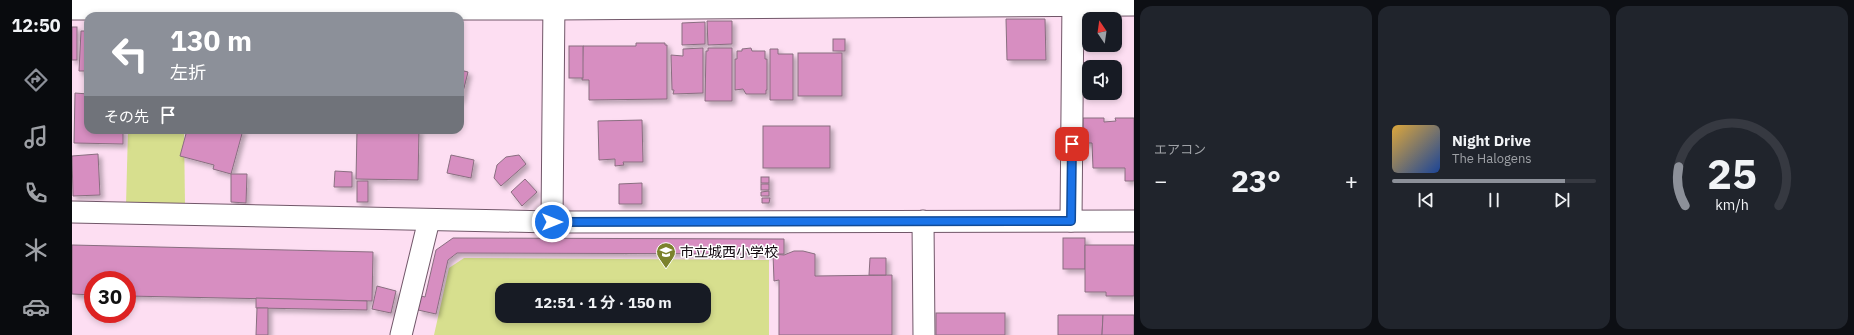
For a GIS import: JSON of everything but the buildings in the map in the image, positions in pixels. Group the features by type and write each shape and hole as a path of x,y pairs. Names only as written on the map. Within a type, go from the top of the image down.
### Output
{"street":[{"path":"1071,221 1073,2"},
{"path":"72,9 554,4 1073,2 1134,5"},
{"path":"552,222 554,4"},
{"path":"72,212 552,222 1134,221"},
{"path":"401,335 429,220"},
{"path":"923,221 924,335"}],"green space":[{"path":"128,134 184,134 185,205 126,205"},
{"path":"464,258 769,260 769,335 434,335 449,268"}],"place":[{"name":"市立城西小学校","path":"666,269"}],"route":[{"path":"552,222 1071,221 1072,144"}]}
